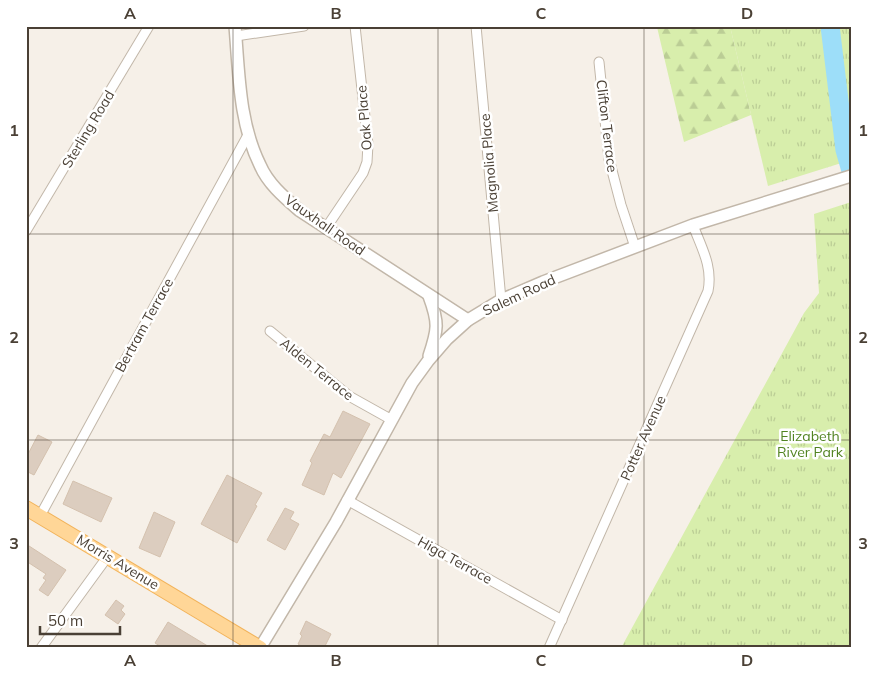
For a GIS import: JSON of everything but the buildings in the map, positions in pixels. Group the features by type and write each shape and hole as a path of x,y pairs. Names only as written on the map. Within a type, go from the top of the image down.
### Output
{"main road":[{"name":"Morris Avenue","path":"26,508 260,648"}],"street":[{"name":"Sterling Road","path":"26,231 149,26"},
{"path":"235,31 304,26"},
{"name":"Oak Place","path":"326,228 363,173 367,162 368,144 355,26"},
{"name":"Magnolia Place","path":"476,26 501,300"},
{"name":"Vauxhall Road","path":"235,31 245,128 260,167 281,195 300,211 468,320"},
{"name":"Clifton Terrace","path":"600,62 609,159 621,205 635,247"},
{"name":"Bertram Terrace","path":"40,516 248,135"},
{"name":"Salem Road","path":"260,648 347,500 412,384 447,339 468,320 501,300 543,282 693,225 851,176"},
{"name":"Potter Avenue","path":"549,648 708,291 710,280 709,268 693,225"},
{"path":"428,361 437,330 436,313 429,296"},
{"name":"Alden Terrace","path":"270,331 349,396 392,420"},
{"name":"Higa Terrace","path":"347,500 562,620"},
{"path":"41,648 108,556"}],"green space":[{"path":"730,26 768,186 751,115 684,142 657,27"},
{"path":"730,26 851,26 851,160 768,186"},
{"name":"Elizabeth River Park","path":"851,202 851,648 621,648 804,313 819,293 814,214"}],"waterway":[{"path":"830,26 845,150 851,171"}]}
